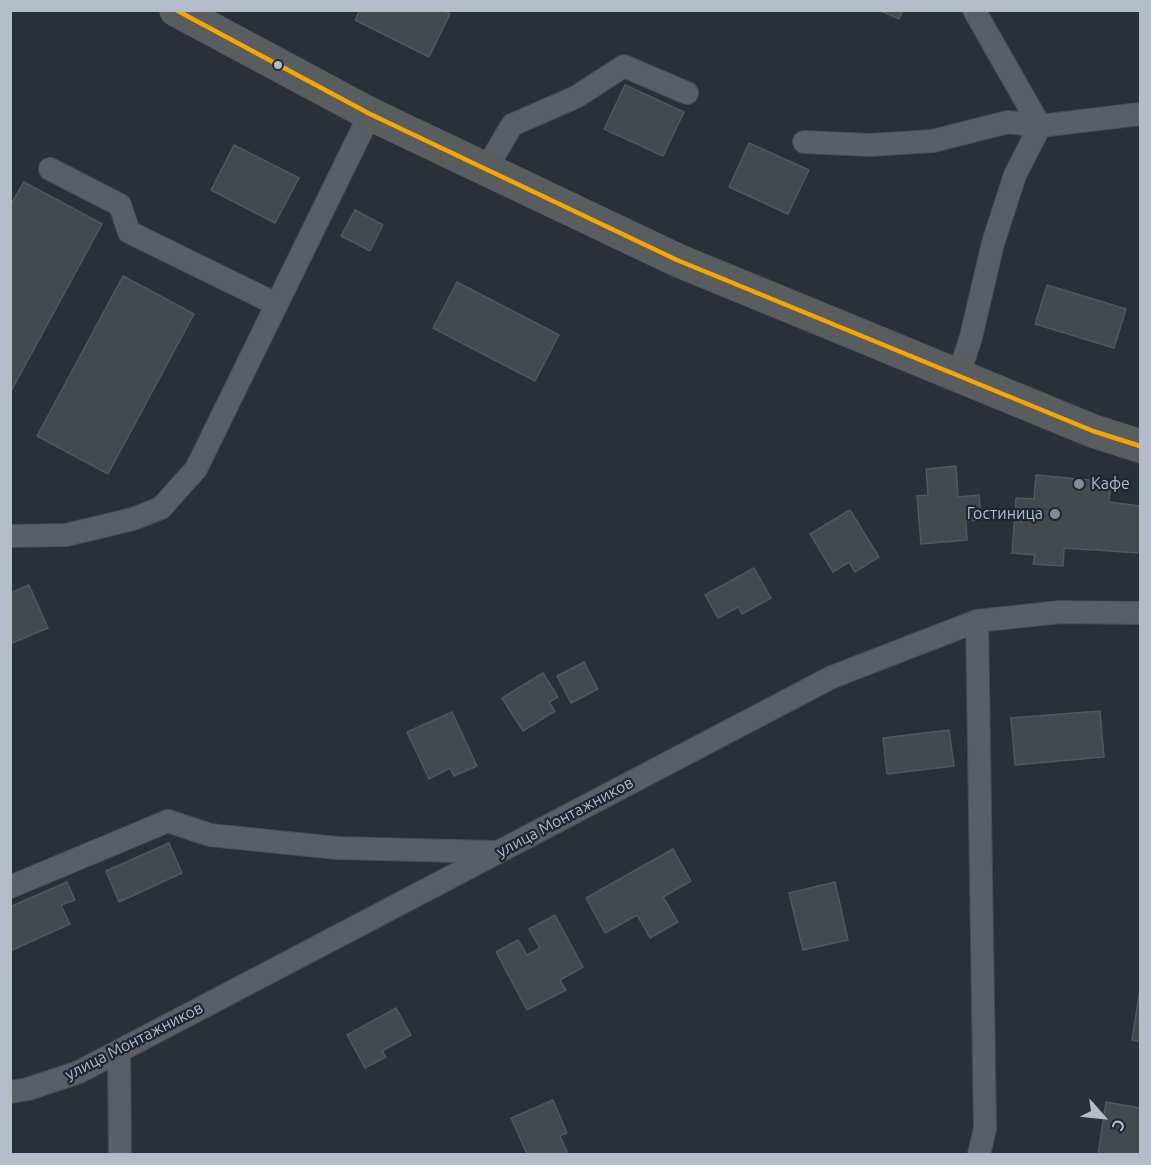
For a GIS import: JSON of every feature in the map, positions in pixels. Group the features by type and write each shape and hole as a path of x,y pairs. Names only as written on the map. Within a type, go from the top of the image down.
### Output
{"highway":[{"path":"176,10 370,114 677,260 958,377 1093,431 1140,446"}],"street":[{"path":"974,10 1040,126"},
{"path":"486,170 512,125 576,96 624,66 687,93"},
{"path":"10,536 66,535 133,519 161,508 196,469 370,114"},
{"path":"804,142 870,145 933,141 1008,123 1040,126 1140,114"},
{"path":"958,377 971,338 993,243 1011,186 1040,126"},
{"path":"50,169 120,205 129,232 276,304"},
{"name":"улица Монтажников","path":"10,1092 28,1089 79,1072 832,677 976,621 1060,612 1140,613"},
{"path":"976,621 985,1129 979,1155"},
{"path":"10,887 168,821 210,835 337,849 498,852"},
{"path":"119,1051 120,1155"}],"building":[{"path":"360,10 443,10 450,14 429,57 355,20"},
{"path":"879,10 903,10 899,19"},
{"path":"625,85 684,112 663,156 604,129"},
{"path":"749,143 809,170 788,214 729,187"},
{"path":"234,145 299,178 275,223 211,190"},
{"path":"24,182 102,224 10,393 10,206"},
{"path":"355,210 383,225 370,251 341,236"},
{"path":"123,276 194,314 108,474 37,436"},
{"path":"457,282 559,335 535,381 433,328"},
{"path":"1047,285 1126,309 1114,348 1035,324"},
{"path":"956,466 958,497 979,495 981,519 966,521 967,540 921,544 917,496 928,495 926,469"},
{"path":"1036,475 1111,482 1109,502 1140,506 1140,553 1064,548 1063,566 1033,564 1035,555 1012,553 1016,498 1034,499"},
{"path":"850,510 879,557 855,572 849,562 833,572 810,534"},
{"path":"754,568 771,598 742,614 738,607 718,618 705,595"},
{"path":"29,585 48,628 10,644 10,593"},
{"path":"584,662 598,689 571,703 557,676"},
{"path":"543,673 558,697 549,702 555,711 523,731 502,698"},
{"path":"1100,711 1104,757 1015,765 1011,718"},
{"path":"452,712 477,766 454,776 450,768 429,779 407,732"},
{"path":"949,730 954,766 887,774 883,738"},
{"path":"169,843 182,873 119,902 106,871"},
{"path":"673,849 691,881 663,897 678,922 650,938 637,915 605,933 586,898"},
{"path":"67,882 75,900 61,905 70,924 10,951 10,907"},
{"path":"835,882 848,940 803,950 789,893"},
{"path":"555,915 583,967 560,980 566,990 527,1010 496,952 518,940 527,955 540,948 529,929"},
{"path":"1140,989 1140,1042 1132,1040"},
{"path":"396,1008 411,1035 382,1051 386,1057 365,1068 347,1035"},
{"path":"553,1100 567,1133 560,1136 568,1154 527,1154 511,1118"},
{"path":"1106,1102 1140,1108 1140,1154 1098,1154"}],"transit line":[{"path":"176,10 370,114 677,260 1093,431 1140,446"}],"place":[{"name":"Кафе","path":"1079,484"},
{"name":"Гостиница","path":"1055,514"}]}
